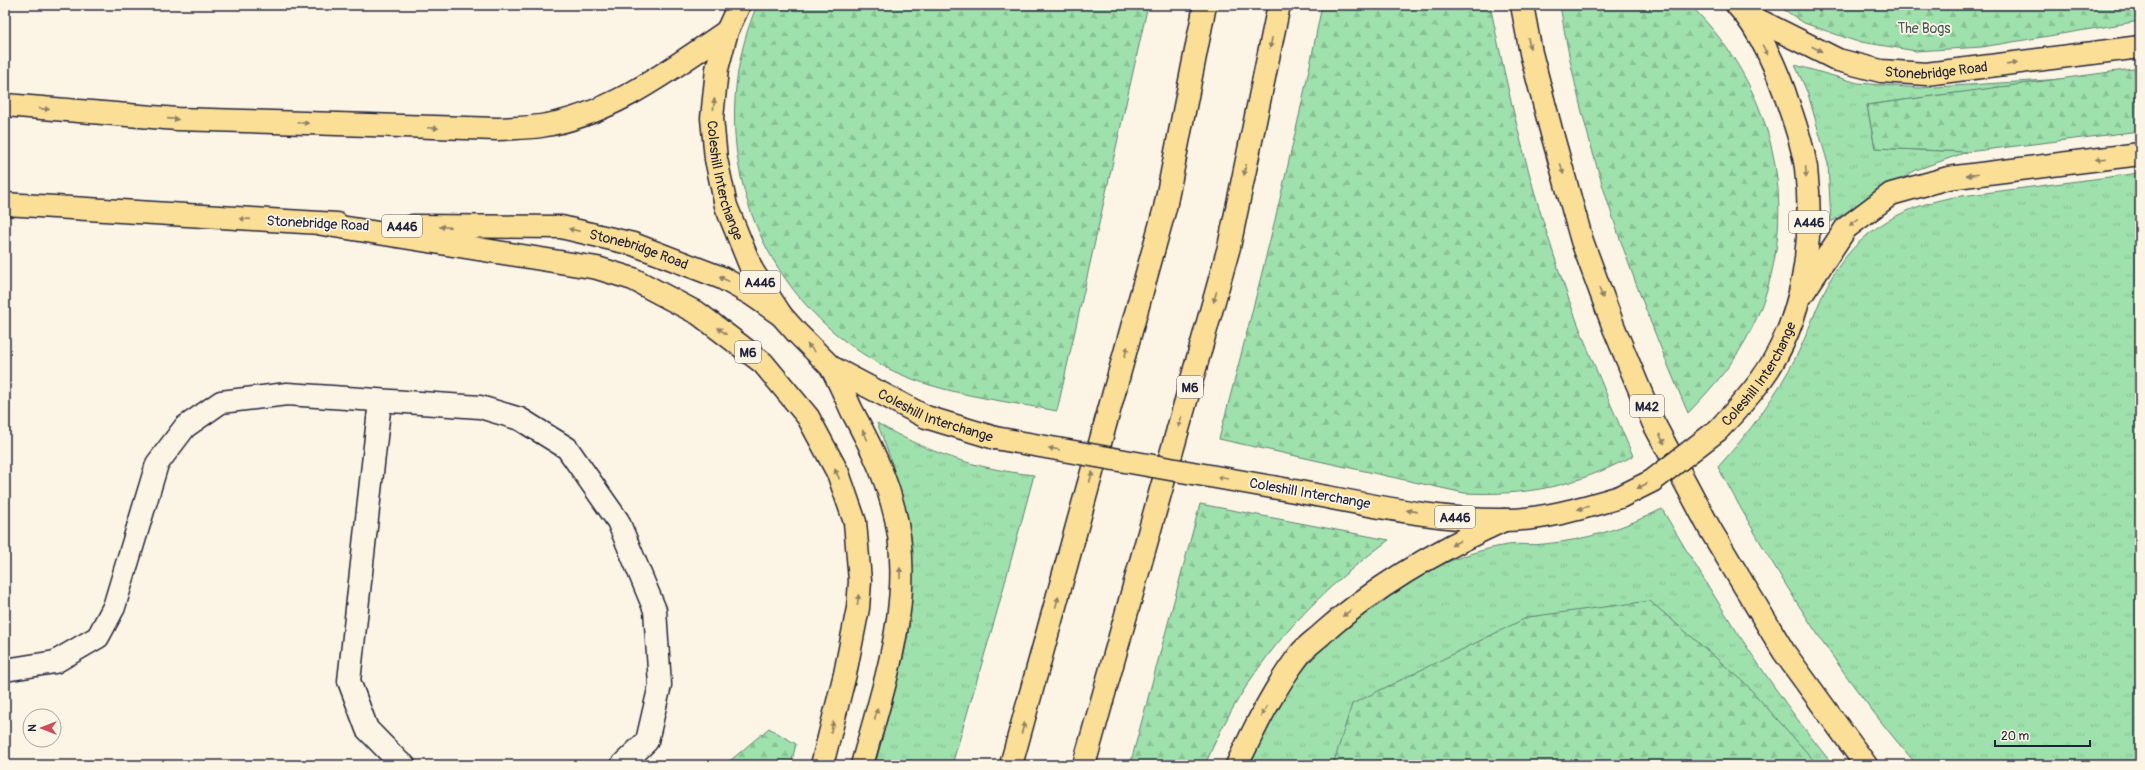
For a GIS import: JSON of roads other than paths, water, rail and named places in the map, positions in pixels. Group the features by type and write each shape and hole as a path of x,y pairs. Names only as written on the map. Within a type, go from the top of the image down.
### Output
{"highway":[{"name":"Coleshill Interchange","path":"739,5 727,31 717,69 712,118 716,159 726,206 752,270 781,315 831,367 926,417 994,438 1446,516 1504,520 1577,510 1620,497 1652,481 1718,430 1762,379 1777,354 1799,300 1808,248 1809,212 1806,166 1786,96 1774,66 1740,9"},
{"path":"1011,765 1165,208 1205,5"},
{"name":"M6","path":"1084,765 1229,248 1279,5"},
{"name":"M42","path":"1522,5 1531,53 1582,241 1614,328 1653,422 1710,529 1784,652 1866,765"},
{"name":"Stonebridge Road","path":"1740,9 1838,60 1880,71 1934,74 2140,47"},
{"path":"5,105 177,119 498,129 542,126 590,112 646,86 727,31"},
{"name":"A446","path":"1799,300 1846,228 1890,194 1948,178 2140,154"},
{"name":"Stonebridge Road","path":"5,204 322,224 465,228 561,227 633,244 722,278 752,294 781,315"},
{"name":"M6","path":"322,224 597,268 633,279 699,314 763,363 808,418 838,473 848,498 855,522 860,581 858,608 845,674 822,765"},
{"path":"831,367 874,452 892,504 900,546 899,609 896,635 862,765"},
{"path":"1236,765 1263,711 1300,653 1346,613 1413,568 1459,541 1504,520"}],"lane":[{"path":"5,670 55,662 98,637 114,607 157,464 185,427 221,402 287,394 480,407 520,419 567,448 618,521 655,610 660,685 647,741 622,765"},
{"path":"380,401 349,681 367,729 404,765"}],"park label":[{"name":"The Bogs","path":"1924,28"}]}
